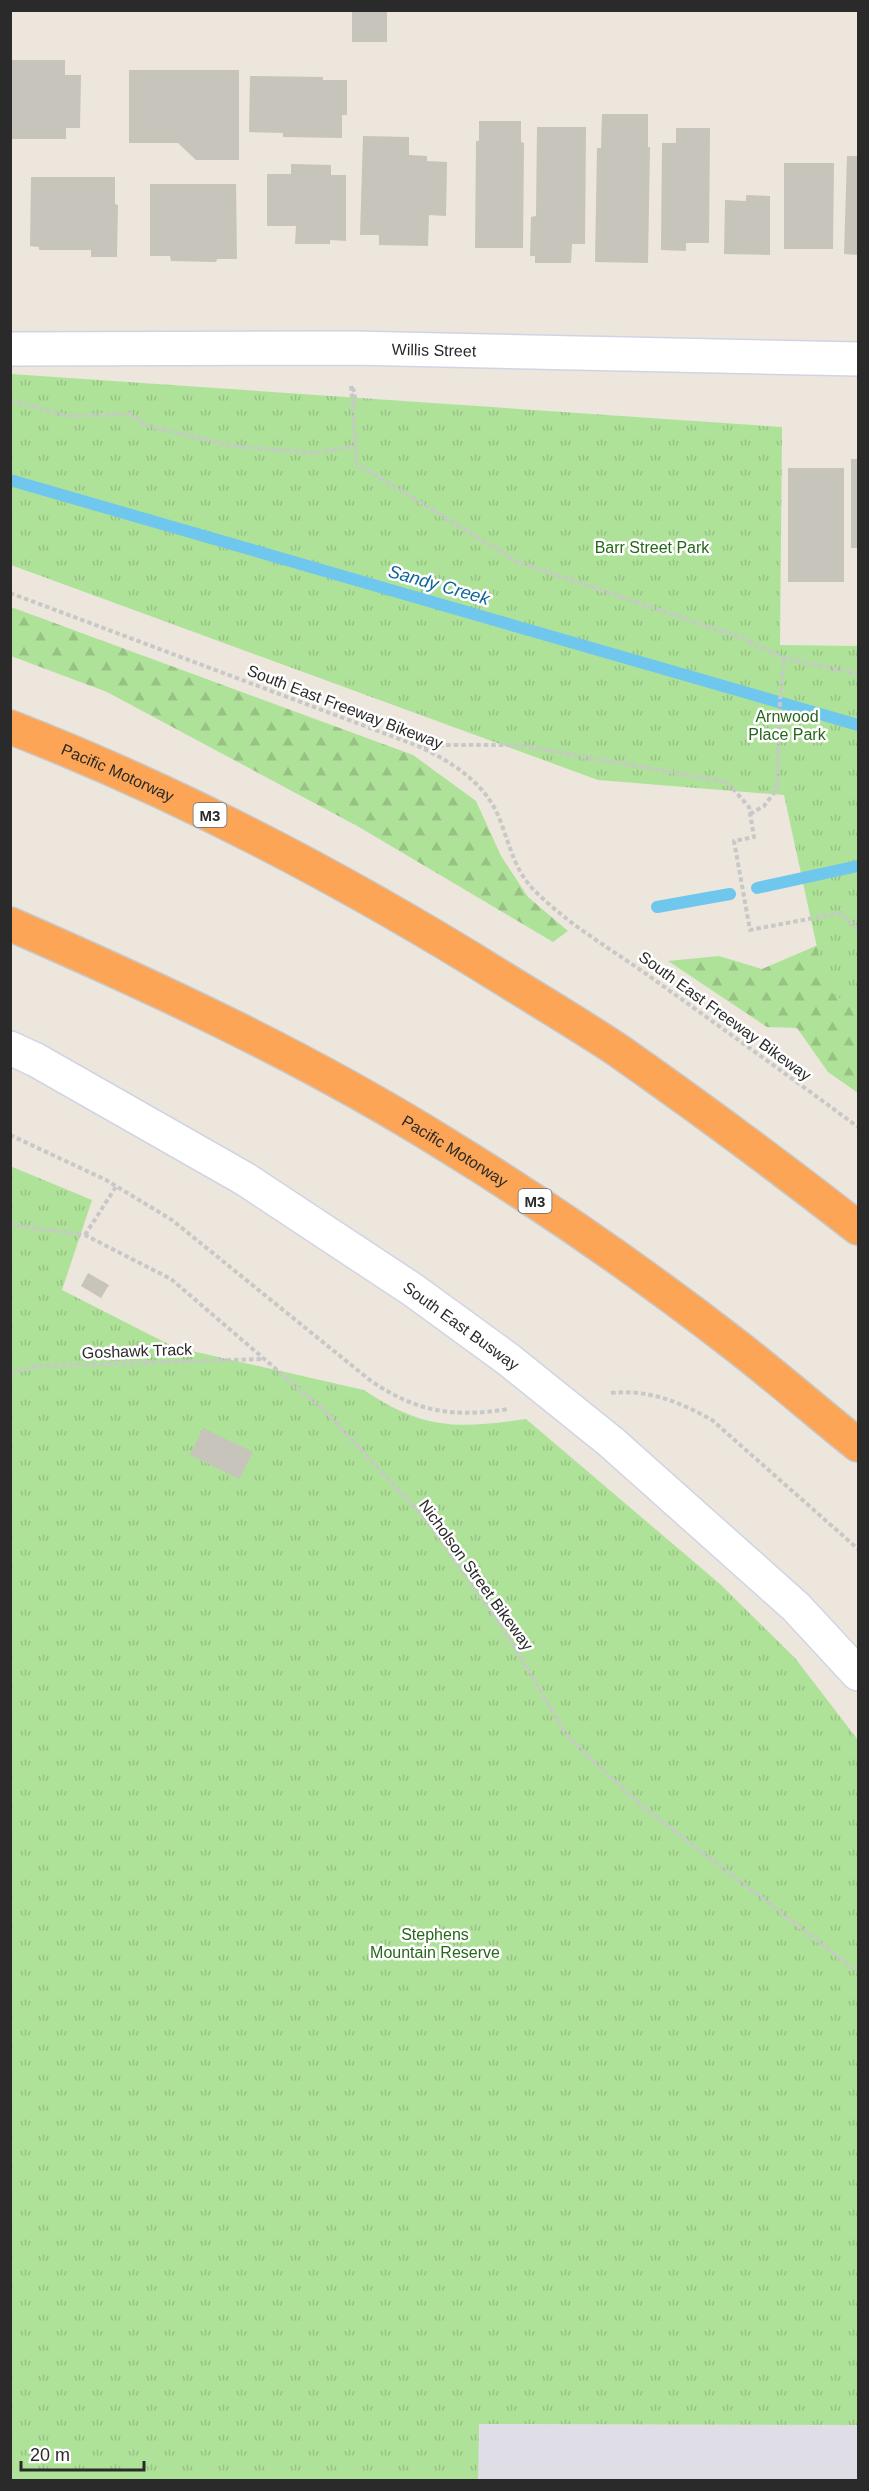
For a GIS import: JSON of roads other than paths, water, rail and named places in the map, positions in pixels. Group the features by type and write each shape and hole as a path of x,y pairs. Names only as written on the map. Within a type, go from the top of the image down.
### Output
{"highway":[{"name":"Pacific Motorway","path":"10,727 171,796 271,845 404,917 617,1050 756,1149 858,1228"},
{"name":"Pacific Motorway","path":"10,924 127,974 183,1002 319,1071 443,1142 540,1204 646,1278 739,1347 858,1445"}],"street":[{"name":"Willis Street","path":"10,349 352,348 858,360"},
{"name":"South East Busway","path":"10,1048 36,1060 245,1179 413,1290 508,1360 611,1442 796,1607 858,1674"}],"waterway":[{"name":"Sandy Creek","path":"10,480 858,725"},
{"path":"757,888 858,866"},
{"path":"657,907 730,894"}],"park label":[{"name":"Barr Street Park","path":"652,547"},
{"name":"Arnwood Place Park","path":"787,725"},
{"name":"Stephens Mountain Reserve","path":"435,1943"}]}
